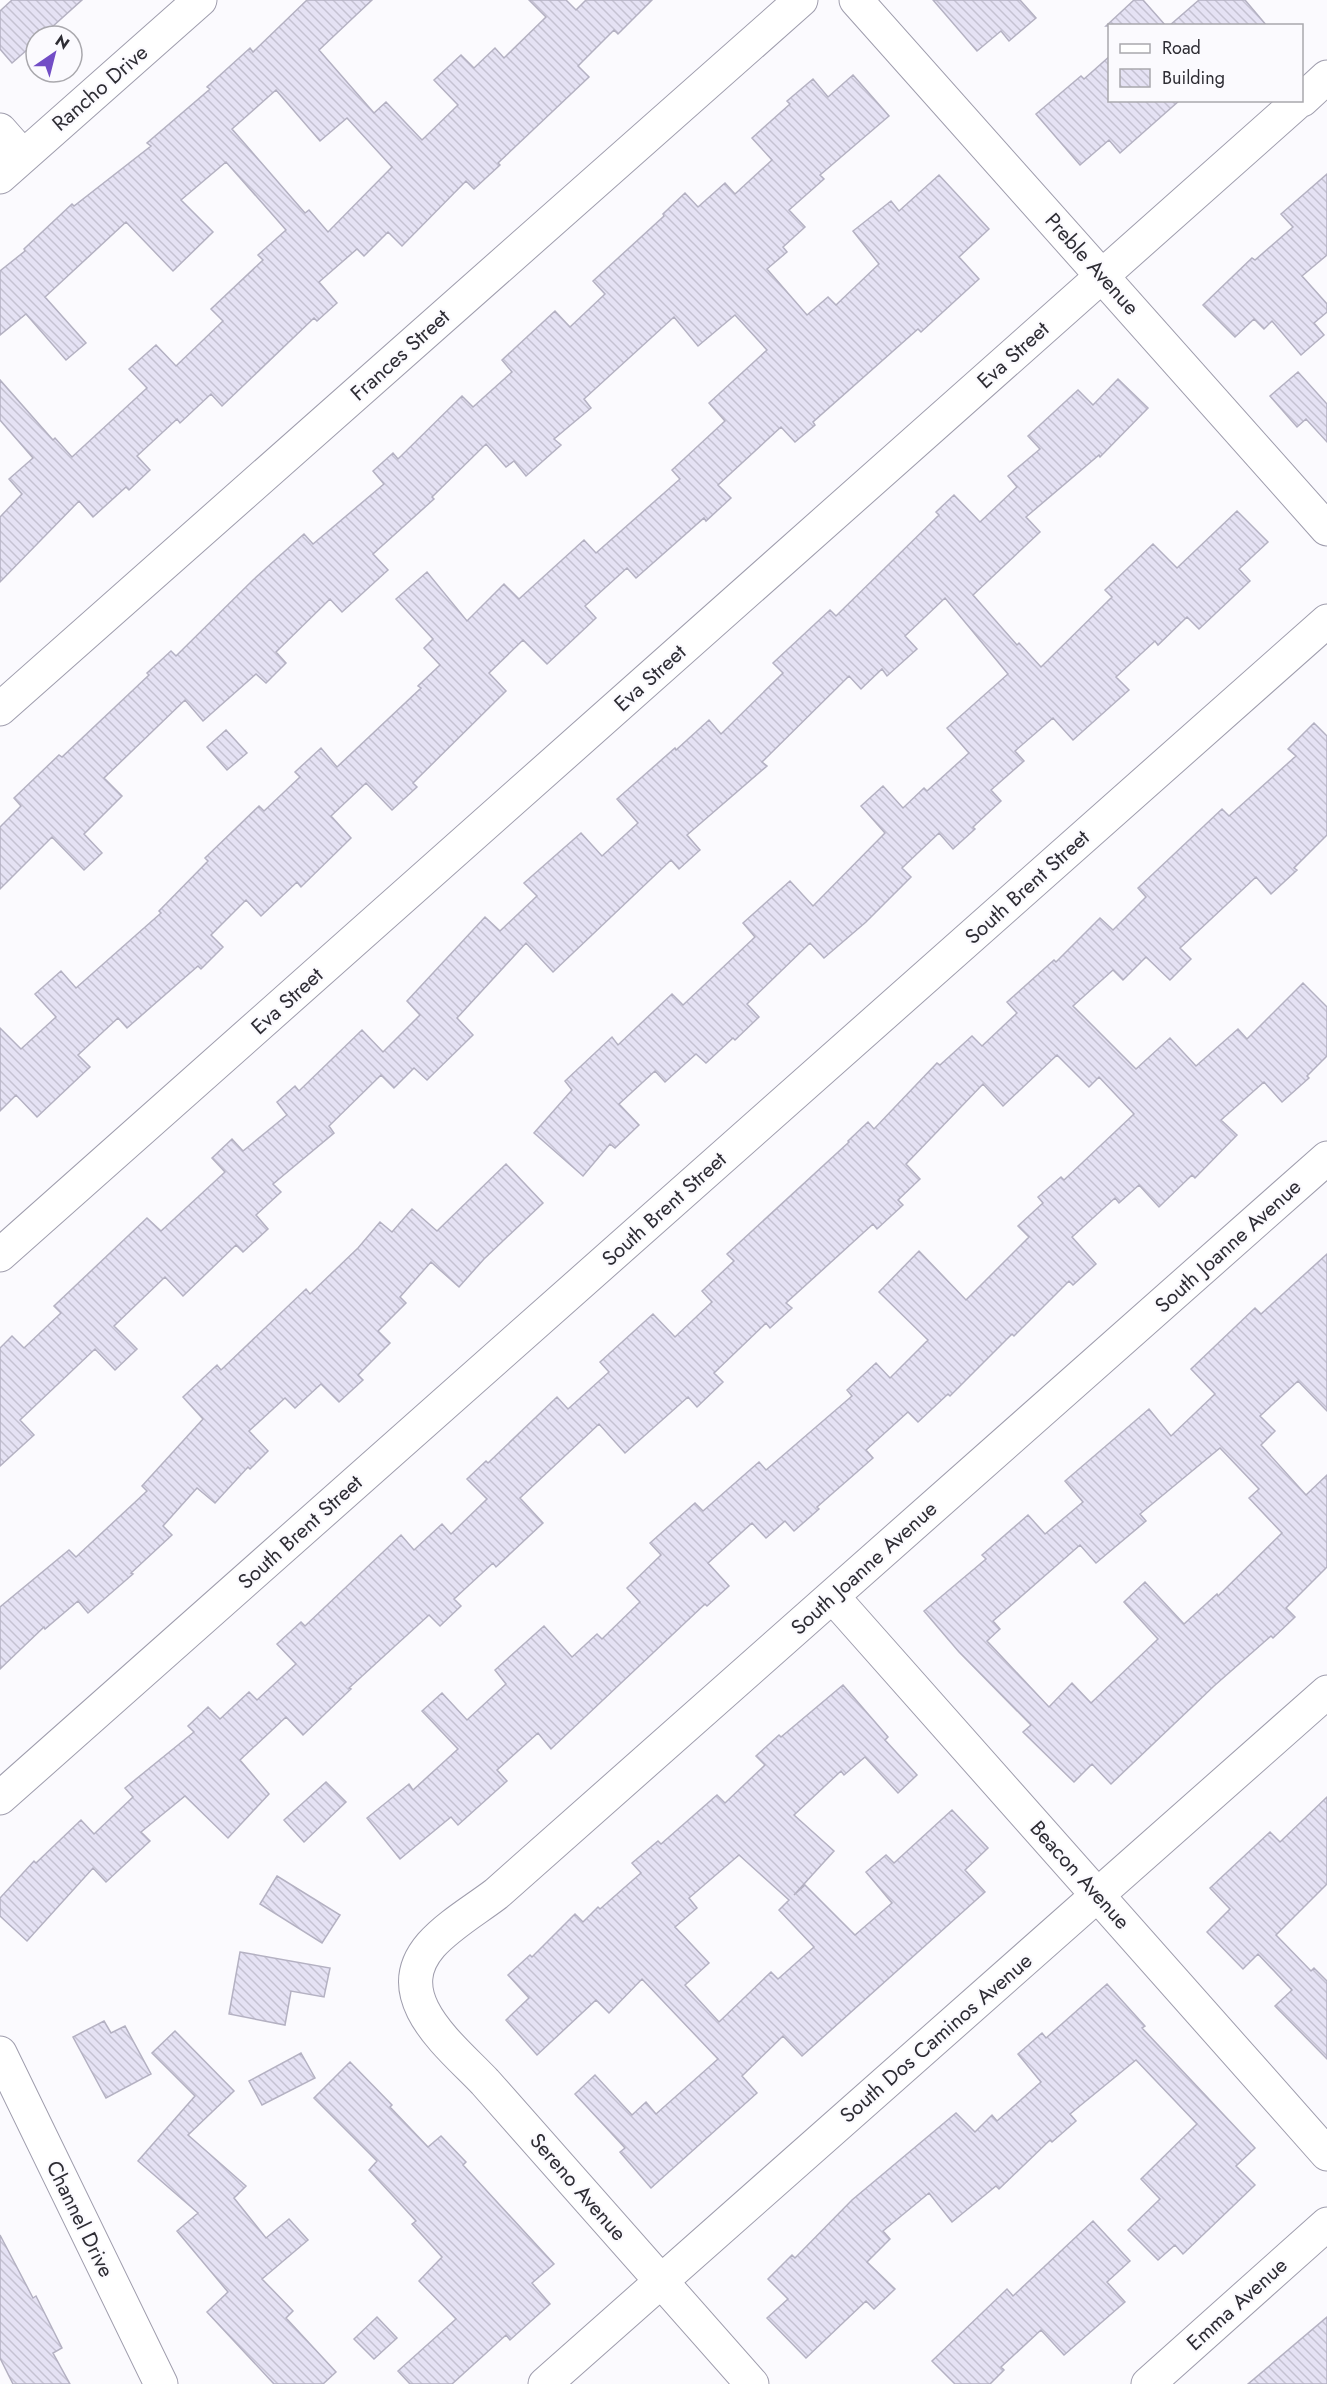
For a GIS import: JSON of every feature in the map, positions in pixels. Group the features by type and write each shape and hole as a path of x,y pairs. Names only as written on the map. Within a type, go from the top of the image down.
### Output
{"street":[{"name":"Rancho Drive","path":"12,166 200,0"},
{"name":"Frances Street","path":"0,709 801,0"},
{"name":"Preble Avenue","path":"856,0 1327,529"},
{"name":"Eva Street","path":"1303,98 1327,77"},
{"name":"Eva Street","path":"0,1256 1299,102"},
{"path":"0,130 12,166"},
{"name":"South Brent Street","path":"0,1798 1327,621"},
{"name":"South Joanne Avenue","path":"414,1984 422,1959 441,1936 496,1894 1327,1158"},
{"name":"Beacon Avenue","path":"832,1597 1327,2154"},
{"name":"South Dos Caminos Avenue","path":"545,2384 1327,1692"},
{"name":"Sereno Avenue","path":"414,1984 420,2006 443,2038 492,2090 752,2384"},
{"name":"Channel Drive","path":"0,2053 160,2384"},
{"name":"Emma Avenue","path":"1148,2384 1327,2224"}],"building":[{"path":"12,0 82,0 55,24 24,24 24,52 12,63 0,49 0,11"},
{"path":"307,0 372,0 319,50 374,113 386,102 422,140 458,105 434,80 461,55 474,68 495,48 504,58 546,17 529,0 566,0 576,10 586,0 652,0 618,34 614,30 578,66 589,77 498,163 500,165 474,189 466,181 402,246 388,232 364,256 357,249 319,282 337,303 317,321 314,318 222,406 211,394 180,423 177,419 137,456 150,470 129,490 126,487 93,517 79,501 0,582 0,517 22,494 9,479 33,458 0,420 0,380 53,440 55,438 72,457 147,388 129,369 156,345 176,366 223,321 211,309 263,260 258,255 286,230 226,162 181,200 213,232 173,271 126,222 45,297 86,343 66,360 26,314 0,335 0,271 25,251 24,249 72,204 74,206 151,146 147,143 210,89 207,87 250,48 253,52","holes":["276,90 320,141 347,118 392,167 328,232 309,210 305,213 232,129"]},
{"path":"933,0 1020,0 1036,18 1009,41 1001,31 977,51"},
{"path":"1134,0 1143,0 1164,24 1108,24"},
{"path":"1199,0 1245,0 1265,24 1171,24"},
{"path":"1108,58 1108,102 1178,102 1120,153 1109,140 1080,165 1036,114 1081,76 1084,79"},
{"path":"853,75 889,116 820,175 824,179 789,210 805,227 783,247 787,252 767,269 807,315 828,297 836,305 879,264 853,231 891,201 899,211 939,175 989,229 959,257 979,279 921,332 918,329 813,422 815,425 795,442 781,427 718,485 731,498 706,521 704,518 636,578 627,568 585,606 596,618 547,664 523,640 489,673 506,691 413,783 417,787 392,810 366,783 331,816 351,838 301,887 297,882 261,916 246,900 211,935 223,947 201,969 198,966 127,1028 118,1018 78,1055 90,1067 37,1117 16,1095 0,1111 0,1028 21,1049 56,1017 35,994 61,971 76,988 161,913 159,911 208,861 205,858 259,806 264,811 300,777 295,772 321,748 337,767 421,688 418,686 440,665 424,648 433,639 396,599 427,572 467,621 504,584 519,599 584,540 596,553 680,479 672,470 725,421 709,403 767,350 735,315 698,346 674,317 584,399 591,408 554,439 561,445 526,476 514,461 506,467 486,444 432,497 434,499 373,554 388,570 342,612 330,599 276,652 286,663 266,683 256,674 203,721 185,700 104,778 122,796 84,834 102,853 84,870 52,837 0,889 0,827 21,806 14,798 59,755 62,757 149,675 147,673 171,651 176,656 253,580 304,534 313,544 384,484 373,471 393,453 398,459 462,396 473,407 512,372 502,360 555,311 570,327 605,294 593,281 664,216 663,214 685,193 698,207 725,183 735,194 772,160 752,138 790,104 787,101 813,79 828,97"},
{"path":"1327,174 1327,255 1302,276 1327,304 1327,312 1314,323 1324,335 1301,355 1272,321 1264,329 1254,319 1235,337 1203,305 1252,258 1255,260 1293,227 1281,214"},
{"path":"1298,372 1327,404 1327,442 1306,419 1297,427 1270,396"},
{"path":"1118,379 1148,408 1100,457 1099,455 1026,517 1040,532 973,595 1017,645 1019,643 1041,667 1112,597 1105,590 1153,544 1177,568 1237,511 1268,542 1239,569 1250,581 1199,629 1187,617 1158,645 1155,641 1116,677 1129,690 1073,740 1053,718 1015,751 1024,761 991,790 1001,801 973,827 975,829 953,849 939,833 902,868 911,877 866,922 824,958 810,943 747,1004 759,1017 735,1040 733,1038 706,1063 696,1054 665,1082 655,1071 619,1104 639,1125 615,1148 610,1144 583,1176 534,1133 572,1090 565,1081 612,1037 618,1045 672,994 683,1005 755,937 743,923 790,881 813,906 885,833 861,806 883,786 903,808 924,788 927,791 969,753 947,728 1008,674 945,598 905,636 917,649 887,676 882,669 861,689 849,676 762,762 767,766 687,835 700,850 679,869 671,860 553,972 526,943 457,1018 473,1035 427,1080 414,1068 394,1088 381,1075 329,1126 334,1133 273,1184 281,1192 256,1215 268,1229 243,1252 236,1245 183,1296 165,1277 114,1326 137,1349 115,1370 95,1349 20,1420 34,1435 0,1466 0,1348 12,1336 24,1348 61,1313 54,1306 147,1218 161,1231 225,1172 212,1158 232,1139 243,1151 287,1115 277,1102 295,1086 299,1091 362,1030 383,1052 420,1015 407,1001 485,917 500,931 537,896 524,883 581,833 602,856 638,823 617,799 709,720 721,734 783,673 773,663 830,610 836,616 939,515 936,512 954,495 980,522 1017,487 1008,476 1040,449 1028,436 1078,390 1093,405"},
{"path":"1314,723 1327,736 1327,835 1294,868 1297,870 1271,894 1256,877 1180,948 1191,959 1170,980 1146,957 1123,980 1113,970 1073,1006 1136,1069 1170,1038 1196,1066 1238,1029 1247,1039 1303,983 1327,1007 1327,1056 1307,1076 1309,1078 1282,1102 1264,1082 1221,1120 1237,1135 1195,1178 1192,1175 1159,1207 1139,1185 1119,1203 1115,1198 1072,1237 1096,1264 1073,1285 1069,1281 950,1396 948,1394 918,1422 908,1412 866,1450 873,1458 817,1507 819,1509 794,1531 785,1521 766,1538 752,1523 708,1563 729,1586 707,1606 705,1604 551,1749 538,1733 497,1770 507,1781 458,1825 451,1817 400,1859 367,1818 409,1784 413,1790 458,1749 422,1711 442,1693 467,1720 506,1684 495,1670 544,1626 572,1657 597,1634 602,1639 640,1602 627,1588 661,1555 650,1543 695,1503 703,1511 759,1462 766,1470 852,1396 847,1390 876,1363 890,1378 928,1340 879,1292 919,1251 966,1300 1029,1237 1018,1226 1043,1203 1038,1197 1061,1177 1064,1180 1134,1114 1099,1077 1089,1087 1057,1055 1003,1106 983,1084 906,1164 920,1179 898,1200 903,1205 877,1229 873,1224 786,1303 792,1308 770,1328 766,1323 714,1373 723,1382 697,1407 688,1397 625,1453 599,1424 520,1498 543,1523 496,1567 493,1563 454,1599 461,1606 440,1626 429,1615 349,1688 351,1689 303,1735 286,1717 240,1760 269,1794 228,1838 185,1796 141,1832 150,1841 106,1882 93,1868 27,1941 0,1916 0,1898 34,1861 36,1863 81,1820 94,1834 133,1797 125,1788 194,1732 188,1726 208,1707 220,1719 249,1692 257,1700 296,1664 277,1644 301,1622 305,1626 401,1535 414,1550 442,1524 451,1534 487,1499 467,1479 486,1461 488,1463 557,1397 568,1409 609,1372 600,1362 653,1314 675,1337 712,1302 702,1291 734,1261 727,1254 868,1122 874,1129 937,1063 940,1065 972,1036 982,1046 1017,1013 1007,1002 1054,960 1056,962 1100,918 1113,930 1146,897 1138,888 1222,809 1229,816 1296,756 1288,749"},
{"path":"226,730 247,753 227,770 207,747"},
{"path":"506,1164 543,1203 484,1259 459,1287 431,1262 400,1297 406,1303 378,1331 390,1343 358,1375 363,1380 339,1402 321,1384 295,1408 285,1398 249,1431 268,1451 250,1469 248,1467 215,1503 197,1488 163,1526 172,1535 131,1573 133,1574 88,1613 78,1601 45,1629 44,1627 0,1669 0,1607 69,1550 76,1557 147,1491 142,1486 203,1419 183,1397 217,1365 221,1370 306,1289 310,1294 358,1248 380,1222 392,1232 412,1209 437,1231"},
{"path":"1327,1254 1327,1411 1298,1381 1260,1416 1275,1431 1261,1445 1306,1495 1327,1475 1327,1567 1286,1608 1295,1617 1214,1686 1111,1784 1092,1764 1074,1782 1023,1732 1031,1725 959,1652 924,1611 986,1559 982,1555 1028,1515 1045,1534 1083,1502 1065,1481 1149,1409 1171,1436 1215,1394 1191,1369 1255,1308 1261,1314","holes":["1220,1448 1259,1489 1249,1498 1282,1533 1218,1596 1217,1594 1184,1624 1145,1582 1124,1602 1158,1639 1091,1703 1072,1683 1049,1707 987,1641 1000,1629 993,1621 1080,1545 1096,1563 1146,1521 1140,1514"]},
{"path":"843,1685 888,1737 885,1740 917,1775 898,1793 865,1757 844,1775 841,1771 794,1815 834,1851 794,1895 805,1885 855,1935 892,1903 866,1872 886,1855 894,1863 952,1810 988,1848 965,1870 985,1892 802,2056 783,2036 742,2076 757,2093 651,2188 620,2152 625,2148 575,2094 595,2075 632,2115 646,2102 656,2114 718,2059 642,1979 609,2013 596,2000 537,2055 506,2020 529,1998 508,1975 530,1955 532,1957 575,1914 583,1922 641,1873 632,1863 658,1841 661,1844 717,1795 725,1803 765,1765 756,1756 779,1735 781,1737","holes":["739,1855 789,1900 779,1910 814,1947 778,1979 771,1972 719,2022 685,1985 709,1963 675,1927 697,1908 689,1898"]},
{"path":"326,1782 346,1802 304,1842 284,1820"},
{"path":"1327,1797 1327,1884 1276,1935 1311,1971 1314,1968 1327,1981 1327,2059 1275,2006 1292,1990 1258,1954 1243,1969 1207,1932 1230,1909 1210,1888 1270,1832 1280,1842"},
{"path":"277,1876 340,1915 322,1943 260,1904"},
{"path":"240,1952 330,1968 324,1997 291,1991 285,2025 229,2014"},
{"path":"1107,1984 1145,2026 1142,2028 1255,2148 1236,2166 1255,2185 1183,2254 1175,2245 1158,2260 1128,2230 1160,2199 1141,2179 1197,2124 1136,2060 1070,2114 1076,2121 1052,2142 1050,2140 999,2189 996,2186 952,2222 929,2193 883,2231 890,2239 867,2262 895,2289 874,2309 866,2301 806,2358 767,2318 788,2299 768,2279 792,2255 795,2258 852,2200 956,2113 975,2132 992,2115 997,2121 1041,2082 1018,2054 1042,2033 1046,2038"},
{"path":"104,2021 111,2033 125,2026 151,2074 106,2098 73,2037"},
{"path":"175,2031 234,2091 188,2135 246,2186 234,2198 266,2238 289,2219 308,2240 262,2279 293,2311 286,2318 336,2372 323,2384 274,2384 207,2312 228,2292 177,2231 198,2213 138,2161 195,2096 152,2053"},
{"path":"301,2053 315,2078 262,2105 249,2081"},
{"path":"350,2062 392,2105 390,2107 428,2147 441,2136 466,2162 463,2165 554,2264 532,2283 550,2304 510,2340 506,2335 452,2384 410,2384 398,2371 456,2319 419,2281 442,2257 412,2224 416,2221 369,2170 377,2161 314,2098"},
{"path":"1093,2221 1130,2261 1107,2282 1125,2302 1064,2355 1041,2330 1001,2367 1004,2370 990,2384 955,2384 932,2361 1007,2289 1013,2296"},
{"path":"0,2235 33,2298 36,2296 62,2348 53,2353 70,2384 13,2384 0,2358"},
{"path":"377,2317 397,2338 374,2359 354,2339"},
{"path":"1327,2317 1327,2384 1248,2384"}]}
